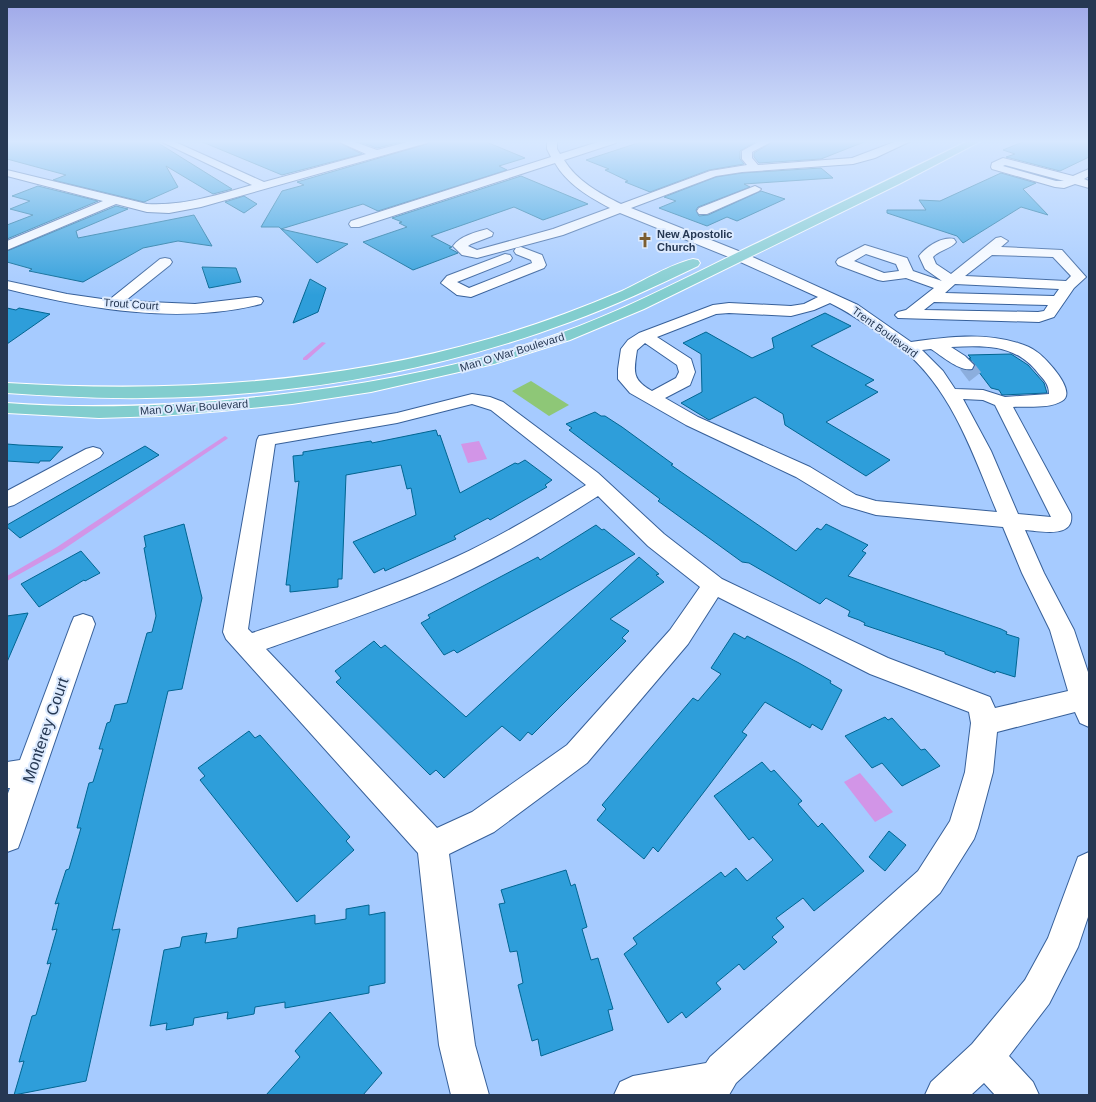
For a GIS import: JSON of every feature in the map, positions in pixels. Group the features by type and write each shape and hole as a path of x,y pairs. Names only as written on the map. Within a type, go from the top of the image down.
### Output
{"main road":[{"path":"759,231 841,192"},
{"name":"Man O War Boulevard","path":"7,408 87,412 211,407 295,398 386,384 487,360 563,337 642,305 872,192"},
{"name":"Man O War Boulevard","path":"7,388 77,393 152,393 208,390 303,381 390,366 477,347 564,320 609,301 738,241"}],"street":[{"path":"85,192 153,209 175,208 201,203 239,192"},
{"path":"355,224 453,192"},
{"name":"Trent Boulevard","path":"591,192 622,209 741,257 853,308 909,347 937,375 960,408 981,451 1010,521 1062,630 1087,707"},
{"path":"523,246 537,258 539,264 471,293 462,292 448,284 452,279 523,246 662,192"},
{"path":"726,192 737,197"},
{"path":"703,211 747,192"},
{"path":"7,246 115,200"},
{"path":"488,233 466,241 460,246 467,252 477,254 523,246"},
{"path":"911,313 1004,239 1015,237"},
{"path":"875,322 911,313 1031,319 1049,314 1069,285 1078,277 1071,267 1042,239"},
{"path":"947,283 930,266 926,256 932,250 949,242"},
{"path":"991,250 1057,253"},
{"path":"114,304 165,262"},
{"path":"970,265 993,266"},
{"path":"1048,267 1071,267"},
{"path":"906,274 947,283 1069,285"},
{"name":"Trout Court","path":"7,285 56,296 114,304 193,308 219,307 256,301"},
{"path":"830,297 809,307 791,311 729,308 713,310 645,336 634,343 629,349 626,369 627,379 636,389 692,421 803,472 849,500 876,508 1055,525 1062,521 1061,514 1002,402 994,397 975,379 960,359 934,344"},
{"path":"930,297 1058,301"},
{"path":"645,336 684,363 687,372 684,381 651,398"},
{"path":"909,347 960,342 996,343 1012,346 1026,352 1036,359 1056,382 1057,396 1049,400 1002,402"},
{"path":"950,394 975,379"},
{"path":"470,1095 457,1045 433,846 235,632 266,440 397,418 472,399 484,401 497,406 600,486 656,540 714,585 879,666 981,705 984,723 979,772 963,828 929,882 723,1070 713,1087 633,1095"},
{"path":"7,500 16,488 93,453"},
{"path":"247,645 384,598 462,564 509,540 600,486"},
{"path":"433,846 483,822 577,754 679,637 714,585"},
{"name":"Monterey Court","path":"7,837 19,774 83,624"},
{"path":"984,723 1087,707"},
{"path":"944,1095 985,1057 1037,992 1061,947 1089,868"},
{"path":"985,1057 1020,1095"}],"green space":[{"path":"531,381 569,405 549,416 512,391"}],"shaded area":[{"path":"479,441 487,459 468,463 461,444"},
{"path":"860,773 893,812 875,822 844,782"}],"building":[{"path":"21,192 64,192 98,201 7,239 7,225 33,215 10,209 30,201 12,196"},
{"path":"104,192 166,192 144,202"},
{"path":"281,192 436,192 378,211 363,204 281,229 279,227 261,227"},
{"path":"471,192 560,192 588,204 543,220 514,207 431,236 452,247 449,248 458,253 413,270 363,242 407,227 399,223 402,222 392,218"},
{"path":"676,192 736,192 698,207 696,210 699,216 708,215 758,192 765,192 785,199 737,221 727,217 707,226 659,208 676,201 664,197"},
{"path":"959,192 1026,192 1048,215 1021,207 963,243 957,236 887,213 887,210 926,210 919,200 940,201"},
{"path":"244,196 257,204 244,213 225,202"},
{"path":"116,206 128,209 76,231 78,238 194,215 212,246 178,241 143,248 83,282 29,271 32,269 7,262 7,251"},
{"path":"281,229 348,244 317,263"},
{"path":"202,267 236,268 241,282 209,288"},
{"path":"310,279 326,288 318,312 293,323"},
{"path":"7,308 16,310 19,308 50,314 7,344"},
{"path":"825,313 851,326 811,346 874,380 865,385 878,392 826,422 890,460 866,476 785,425 783,414 755,397 709,420 681,403 702,392 701,354 683,343 706,332 752,358 774,348 772,338"},
{"path":"1011,354 1028,365 1044,383 1047,393 1002,395 999,390 991,388 968,355"},
{"path":"595,412 601,416 605,416 622,427 673,464 671,465 796,551 817,528 821,530 826,524 868,545 862,551 866,553 848,576 1001,629 1007,632 1006,634 1019,638 1015,677 996,671 995,673 945,654 945,652 864,625 865,623 848,616 850,611 826,598 820,604 749,563 742,562 658,501 660,499 569,430 572,428 566,424"},
{"path":"436,430 438,436 440,435 460,493 515,463 518,464 525,460 552,480 545,485 547,487 490,520 488,518 454,536 456,539 385,571 384,568 374,573 353,542 416,515 411,488 407,489 401,465 346,475 342,579 338,579 338,587 290,592 290,585 286,585 299,481 295,482 293,456 303,455 303,452 371,441 372,443"},
{"path":"7,444 63,447 50,461 40,461 39,463 7,461"},
{"path":"145,446 159,455 20,538 7,527 7,525"},
{"path":"184,524 202,598 182,689 168,691 112,930 120,929 86,1081 14,1095 24,1061 19,1062 32,1016 36,1015 51,963 47,964 57,929 52,930 59,903 55,904 66,870 69,869 81,828 77,828 89,783 93,782 103,749 99,749 107,723 110,722 115,705 127,703 147,633 152,632 156,616 144,548 146,547 144,536"},
{"path":"596,525 602,530 604,529 635,554 457,653 454,650 444,655 421,623 430,618 428,615 538,557 540,560"},
{"path":"81,551 100,573 85,581 84,580 39,607 21,584"},
{"path":"639,557 659,574 656,575 664,582 610,619 629,631 622,638 626,641 532,735 528,732 520,741 502,726 444,778 436,770 430,775 336,682 341,678 335,671 374,641 381,648 385,645 466,717"},
{"path":"28,613 7,662 7,616"},
{"path":"734,633 745,639 747,636 799,663 831,681 830,683 842,690 822,730 812,724 810,728 765,702 742,732 747,735 658,852 653,847 644,859 597,820 606,809 602,805 693,698 698,701 721,674 711,668"},
{"path":"885,717 888,720 892,718 921,750 925,749 940,766 902,786 882,763 872,768 845,736"},
{"path":"249,731 255,738 260,735 350,837 346,841 354,850 297,902 200,780 205,776 198,768"},
{"path":"762,762 771,772 774,770 802,801 798,804 818,827 822,823 864,871 814,911 803,898 776,918 784,927 772,937 777,942 744,970 739,964 716,983 721,989 686,1018 682,1012 668,1023 624,954 637,944 633,938 721,872 725,877 736,868 747,881 773,860 753,837 749,840 714,796"},
{"path":"889,831 906,845 885,871 869,857"},
{"path":"566,870 571,886 575,884 587,927 582,929 591,960 598,958 613,1009 608,1010 613,1030 541,1056 538,1039 532,1041 518,985 523,983 517,951 510,952 499,904 505,903 501,890"},
{"path":"369,905 369,915 385,912 385,983 369,986 369,993 285,1008 285,1002 255,1007 254,1014 227,1019 228,1012 194,1018 193,1025 166,1030 167,1023 150,1026 164,950 180,947 182,937 207,933 205,943 237,938 238,928 315,915 315,924 346,919 346,909"},
{"path":"330,1012 382,1073 363,1095 266,1095 300,1057 295,1051"}],"waterway":[{"path":"305,359 324,343"},
{"path":"7,579 59,549 225,438"}],"tunnel":[{"path":"966,365 976,378"}],"place":[{"name":"New Apostolic Church","path":"645,240"}]}
